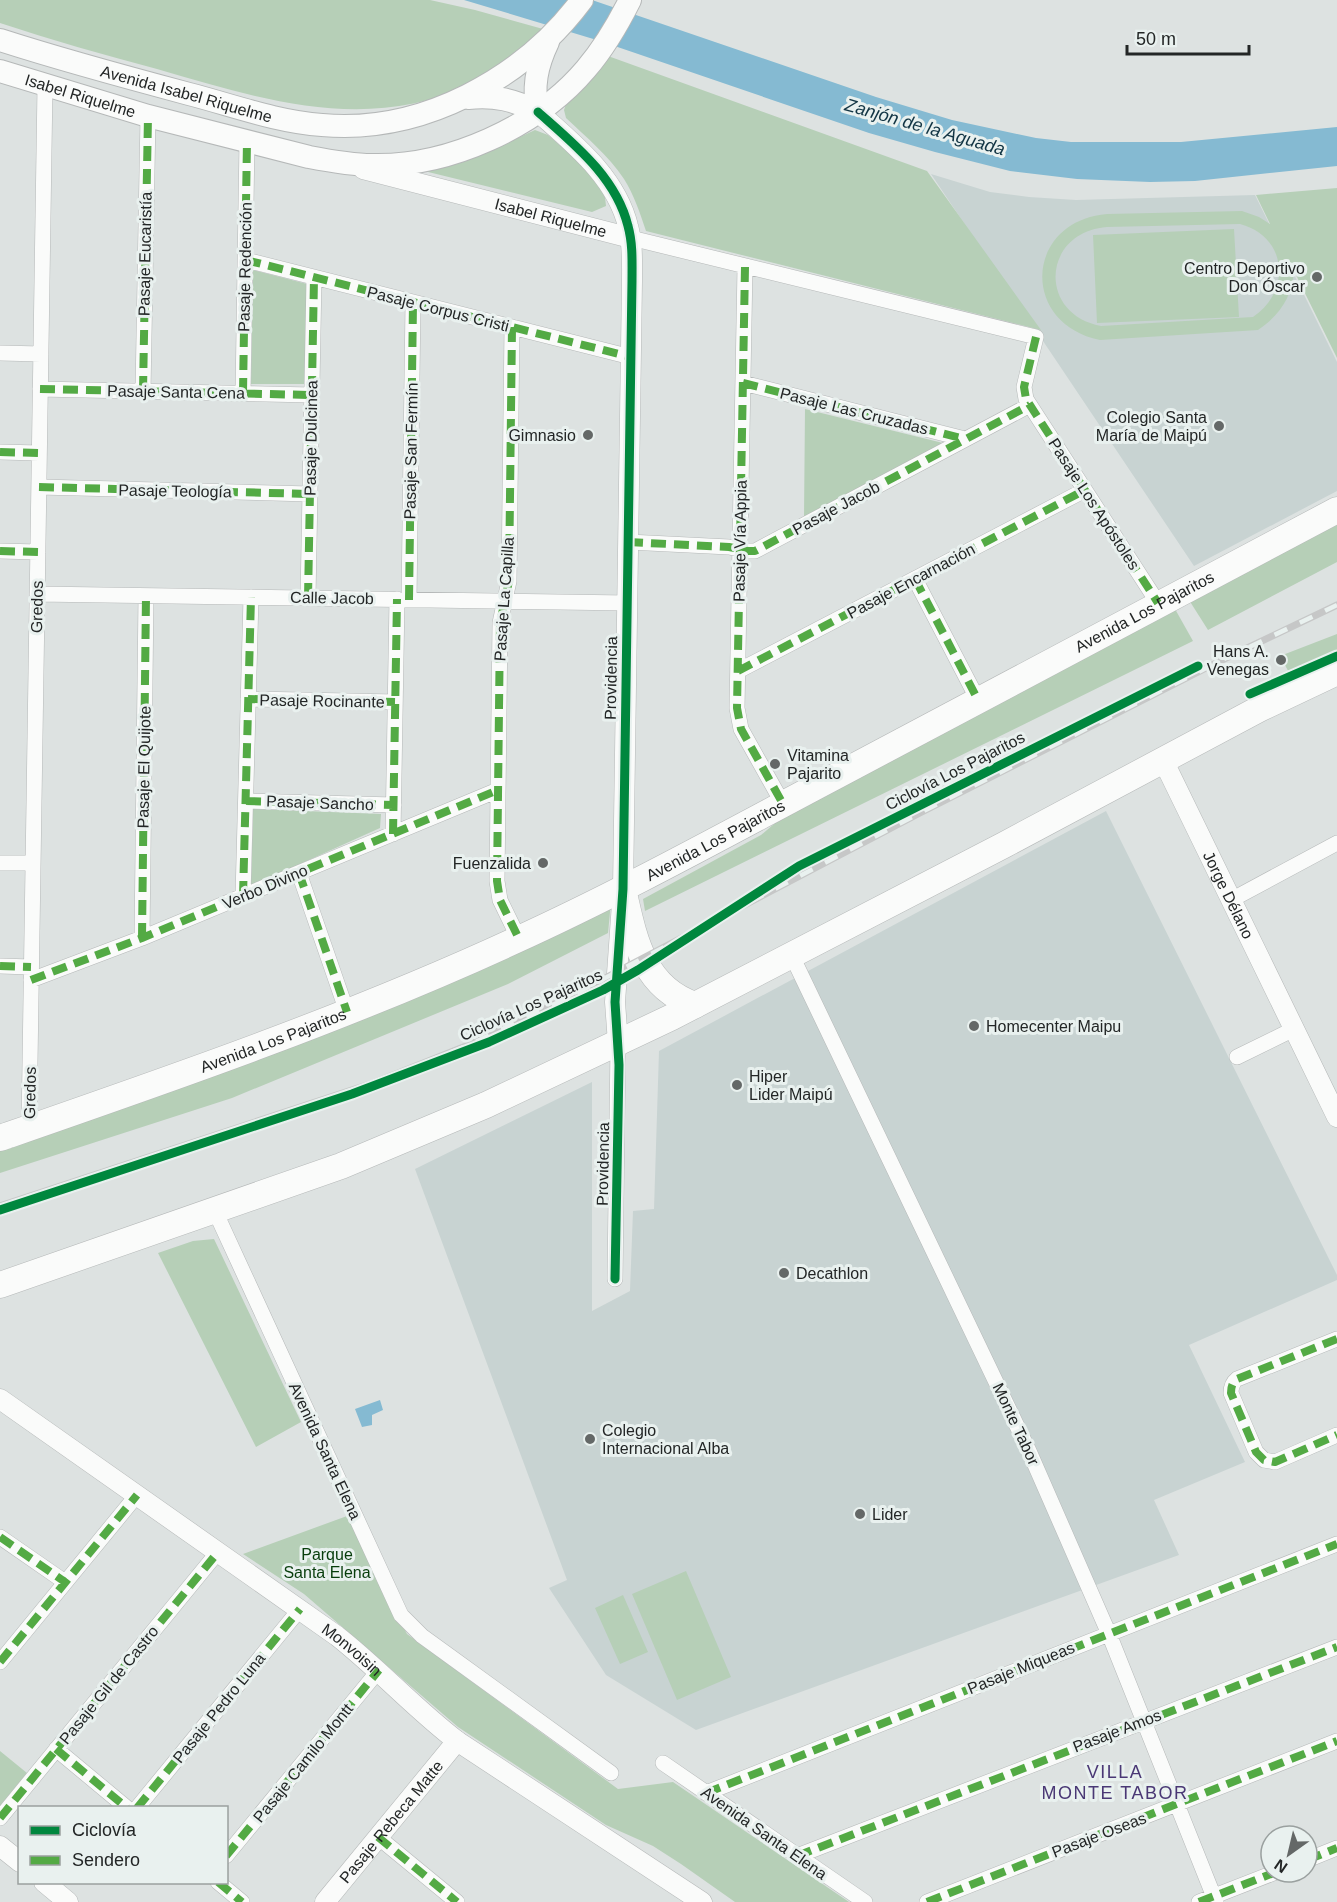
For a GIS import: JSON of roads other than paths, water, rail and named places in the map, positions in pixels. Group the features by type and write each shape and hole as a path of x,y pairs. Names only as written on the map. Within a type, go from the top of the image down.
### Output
{"main road":[{"path":"460,98 507,72 536,51 582,0"},
{"path":"335,162 373,166 409,163 441,156 486,141 538,112 575,81 611,35 630,0"},
{"path":"538,112 534,90 536,75 551,36"},
{"name":"Avenida Isabel Riquelme","path":"0,40 98,70 286,119 323,126 376,124 421,114 460,98"},
{"name":"Isabel Riquelme","path":"0,71 148,116 335,162"},
{"path":"460,98 483,96 505,98 538,112"},
{"name":"Avenida Los Pajaritos","path":"0,1138 196,1069 347,1012 519,939 622,889 1337,510"},
{"path":"0,1285 341,1166 486,1106 792,956 1259,709 1337,672"},
{"path":"622,889 634,936 649,970 668,992 695,1005"}],"street":[{"name":"Gredos","path":"29,1128 45,86"},
{"name":"Providencia","path":"538,112 571,141 605,178 620,203 631,238 622,889 616,984 619,1065 615,1279"},
{"name":"Pasaje Eucaristía","path":"143,391 148,116"},
{"name":"Pasaje Redención","path":"243,393 247,141"},
{"name":"Isabel Riquelme","path":"335,162 745,267 1036,337 1024,387 1024,393 1030,405"},
{"name":"Pasaje Corpus Cristi","path":"246,260 631,357"},
{"name":"Pasaje Vía Appia","path":"745,267 736,708 739,722 783,804"},
{"name":"Pasaje Dulcinea","path":"309,598 314,278"},
{"name":"Pasaje San Fermín","path":"393,834 395,702 403,599 413,303"},
{"name":"Pasaje La Capilla","path":"512,327 509,581 500,623 497,888 500,900 519,939"},
{"path":"0,353 41,354"},
{"name":"Pasaje Las Cruzadas","path":"743,383 965,440"},
{"name":"Pasaje Santa Cena","path":"40,389 312,395"},
{"name":"Pasaje Jacob","path":"628,542 729,547 747,551 761,548 1030,405"},
{"name":"Pasaje Los Apóstoles","path":"1030,405 1158,603"},
{"path":"0,452 39,453"},
{"name":"Pasaje Teología","path":"39,487 310,494"},
{"name":"Pasaje Encarnación","path":"738,671 1085,490"},
{"path":"0,551 38,552"},
{"path":"915,579 978,700"},
{"name":"Calle Jacob","path":"37,594 627,603"},
{"name":"Pasaje El Quijote","path":"142,938 146,596"},
{"path":"243,896 250,597"},
{"name":"Pasaje Rocinante","path":"248,699 395,702"},
{"name":"Jorge Délano","path":"1163,760 1337,1117"},
{"name":"Verbo Divino","path":"0,966 31,973 142,938 498,790"},
{"name":"Pasaje Sancho","path":"246,801 394,805"},
{"path":"1231,900 1337,843"},
{"path":"0,863 33,863"},
{"path":"299,873 347,1012"},
{"name":"Monte Tabor","path":"792,956 1029,1451 1109,1634 1215,1899"},
{"path":"1237,1057 1294,1029"},
{"name":"Avenida Santa Elena","path":"215,1211 401,1615 422,1636 611,1773"},
{"path":"1337,1339 1237,1379 1232,1385 1231,1393 1256,1452 1264,1460 1275,1462 1337,1435"},
{"name":"Monvoisin","path":"0,1399 337,1636 379,1670 457,1741 689,1899"},
{"path":"0,1662 137,1495"},
{"path":"0,1537 65,1582"},
{"name":"Pasaje Miqueas","path":"706,1793 1337,1544"},
{"name":"Pasaje Gil de Castro","path":"0,1818 218,1552"},
{"name":"Pasaje Pedro Luna","path":"139,1806 300,1609"},
{"name":"Pasaje Amos","path":"797,1856 1337,1647"},
{"name":"Pasaje Camilo Montt","path":"228,1854 379,1670"},
{"name":"Pasaje Rebeca Matte","path":"325,1902 457,1741"},
{"name":"Pasaje Oseas","path":"927,1902 1337,1741"},
{"path":"56,1749 125,1806"},
{"name":"Avenida Santa Elena","path":"663,1763 865,1902"},
{"path":"378,1837 457,1902"},
{"path":"0,1846 18,1860"},
{"path":"1319,1855 1337,1848"},
{"path":"1199,1902 1215,1899 1259,1880"},
{"path":"46,1884 68,1902"},
{"path":"220,1884 242,1902"}],"water":[{"name":"Zanjón de la Aguada","path":"464,0 592,0 876,97 952,120 1036,138 1071,142 1181,142 1337,127 1337,166 1195,181 1150,182 1077,179 1010,171 869,133 600,41"},
{"path":"380,1400 383,1410 372,1415 372,1425 362,1427 355,1409"}],"railway":[{"path":"0,1206 373,1083 471,1044 565,999 918,814 1220,661 1337,605"}],"place":[{"name":"Centro Deportivo Don Óscar","path":"1317,277"},
{"name":"Colegio Santa María de Maipú","path":"1219,426"},
{"name":"Gimnasio","path":"588,435"},
{"name":"Hans A. Venegas","path":"1281,660"},
{"name":"Vitamina Pajarito","path":"775,764"},
{"name":"Fuenzalida","path":"543,863"},
{"name":"Homecenter Maipu","path":"974,1026"},
{"name":"Hiper Lider Maipú","path":"737,1085"},
{"name":"Decathlon","path":"784,1273"},
{"name":"Colegio Internacional Alba","path":"590,1439"},
{"name":"Lider","path":"860,1514"}],"district":[{"name":"VILLA MONTE TABOR","path":"1115,1782"}],"park label":[{"name":"Parque Santa Elena","path":"327,1563"}]}
